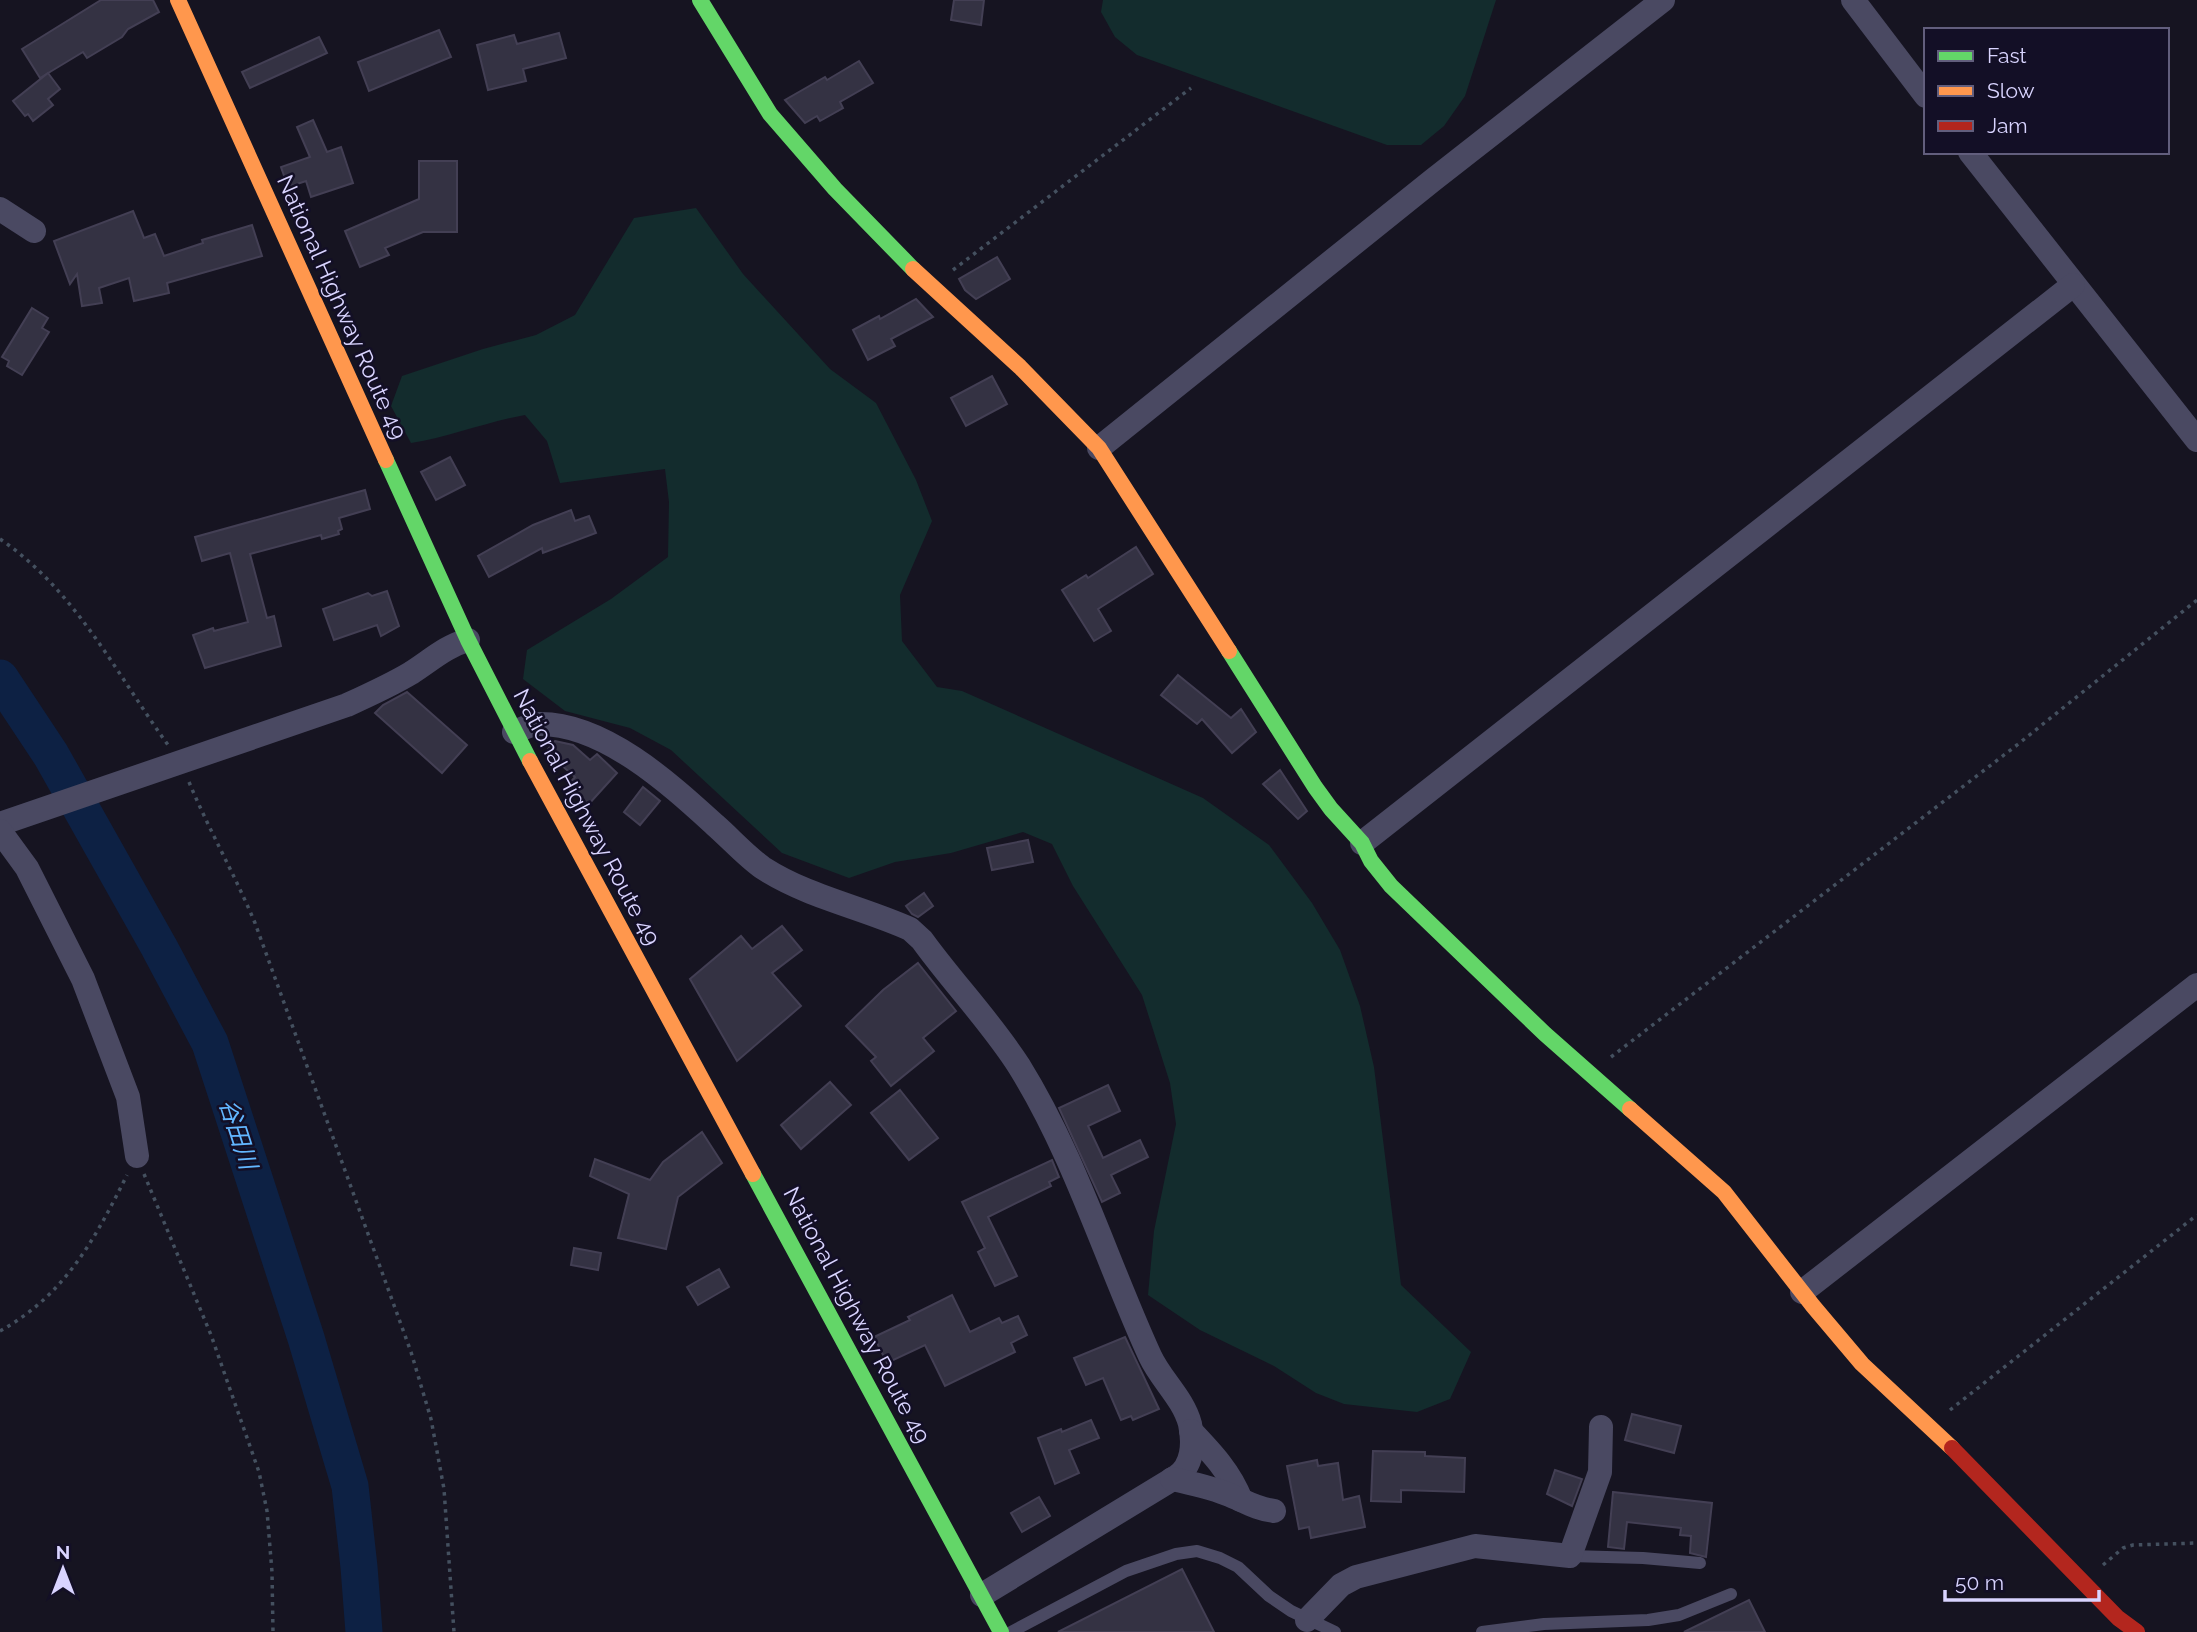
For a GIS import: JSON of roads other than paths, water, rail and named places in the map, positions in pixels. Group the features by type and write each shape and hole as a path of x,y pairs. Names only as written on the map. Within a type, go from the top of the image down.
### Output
{"main road":[{"name":"National Highway Route 49","path":"178,0 468,640 514,732 1001,1632"},
{"path":"700,0 770,114 867,224 1020,367 1099,447 1315,787 1362,844 1371,862 1391,886 1545,1034 1724,1192 1862,1364 1929,1426 2118,1618 2137,1632"}],"street":[{"path":"1099,447 1663,0"},
{"path":"1853,0 1924,93"},
{"path":"1971,154 2197,440"},
{"path":"0,209 34,230"},
{"path":"1362,844 2073,285"},
{"path":"137,1156 128,1097 83,979 27,868 1,826 347,705 411,673 453,644 468,640"},
{"path":"514,732 538,724 577,730 605,741 681,794 761,867 796,887 909,929 922,940 1008,1050 1035,1095 1073,1173 1152,1359 1175,1393 1188,1420 1191,1431 1189,1463 1183,1472 982,1595"},
{"path":"1802,1292 2197,985"},
{"path":"1307,1620 1341,1585 1356,1577 1461,1549 1490,1546 1570,1556 1600,1472 1601,1427"},
{"path":"1191,1431 1222,1465 1235,1484 1241,1500"},
{"path":"1172,1479 1201,1485 1259,1509 1274,1511"}],"lane":[{"path":"1011,1632 1126,1571 1196,1550 1238,1567 1269,1596 1307,1620 1335,1632"},
{"path":"1570,1556 1700,1563"},
{"path":"1482,1632 1544,1624 1648,1620 1679,1615 1731,1594"}],"waterway":[{"name":"谷田川","path":"0,678 51,755 210,1043 306,1338 350,1486 364,1632"}]}
